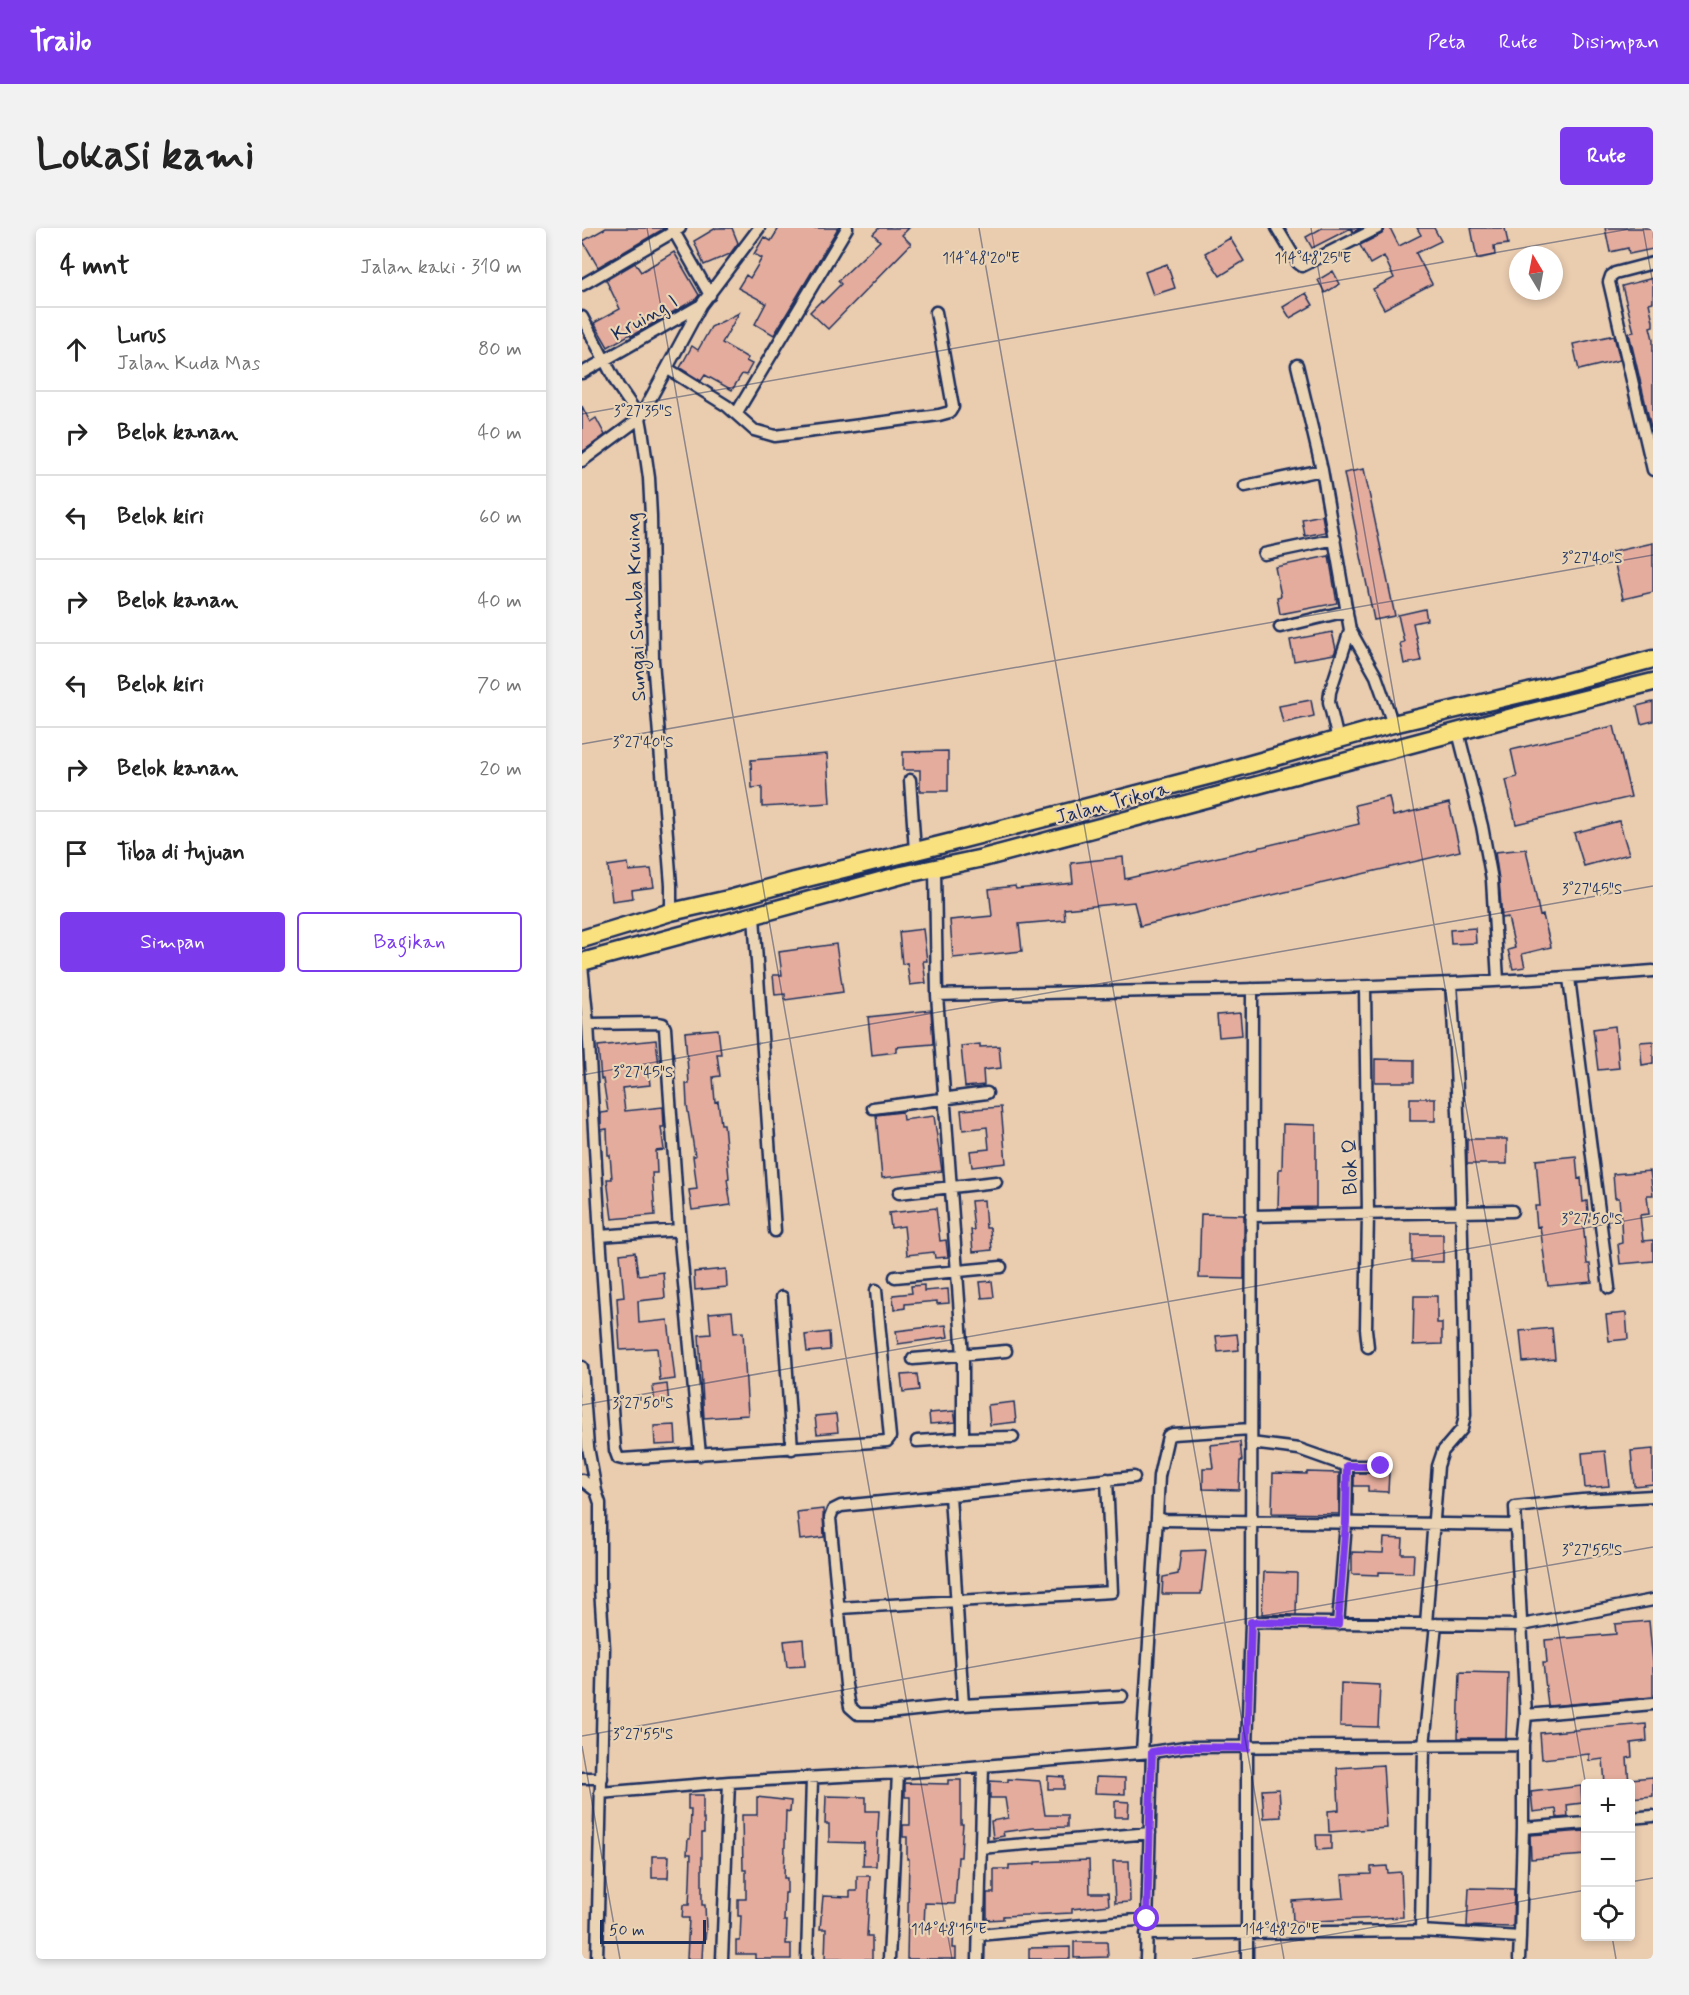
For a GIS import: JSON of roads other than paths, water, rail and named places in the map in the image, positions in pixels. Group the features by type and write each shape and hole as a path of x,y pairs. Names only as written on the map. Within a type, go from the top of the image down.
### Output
{"main road":[{"name":"Jalan Trikora","path":"582,939 671,912 733,898 795,880 1257,762 1393,724 1537,690 1653,659"},
{"name":"Jalan Trikora","path":"582,964 902,875 1045,842 1653,682"},
{"path":"1308,747 1308,760 1318,770"},
{"path":"1257,762 1268,768 1268,782"}],"street":[{"path":"582,461 640,418 702,305 759,228"},
{"path":"736,414 847,228"},
{"path":"1276,228 1302,266 1378,228"},
{"path":"582,285 675,229 710,295"},
{"path":"1653,263 1615,273 1609,282 1653,470"},
{"name":"Kruing I","path":"582,373 702,305"},
{"path":"668,369 727,406 754,430 775,436 939,415 950,412 952,407 936,312"},
{"name":"Sungai Sumba Kruing","path":"582,317 618,386 640,418 649,478 652,644 671,885 671,912"},
{"path":"1297,365 1322,470 1350,630 1376,676 1393,724"},
{"path":"1245,486 1322,470"},
{"path":"1264,554 1335,539"},
{"path":"1280,627 1347,611"},
{"path":"1338,740 1329,702 1350,630"},
{"path":"1458,732 1482,826 1492,880 1498,980"},
{"path":"910,780 915,851"},
{"path":"935,868 938,995 963,1356 963,1438"},
{"path":"754,916 775,1231"},
{"path":"582,964 588,1024 615,1450 618,1458 700,1455 887,1441 890,1437 876,1290"},
{"path":"938,995 1365,987 1569,978 1653,971"},
{"path":"1569,978 1609,1288"},
{"path":"1421,1931 1424,1746 1438,1466 1443,1451 1456,1437 1464,1423 1459,1094 1451,984"},
{"name":"Blok Q","path":"1365,987 1368,1214 1366,1329 1368,1347"},
{"path":"1247,1959 1247,1748 1251,1622 1252,989"},
{"path":"588,1024 657,1023 663,1024 665,1028 679,1230 700,1455"},
{"path":"873,1108 987,1094"},
{"path":"899,1193 996,1182"},
{"path":"1251,1216 1512,1211"},
{"path":"600,1236 679,1230"},
{"path":"895,1277 1001,1267"},
{"path":"782,1297 792,1449"},
{"path":"913,1359 1006,1351"},
{"path":"582,1367 588,1447 588,1483 600,1503 600,1589 604,1648 597,1959"},
{"path":"1146,1959 1150,1833 1147,1752 1159,1476 1168,1436 1251,1429"},
{"path":"917,1441 1013,1437"},
{"path":"1251,1443 1299,1449 1347,1466 1381,1466"},
{"path":"1338,1624 1346,1522 1347,1466"},
{"path":"1122,1696 963,1705 858,1714 850,1707 830,1518 833,1510 841,1506 1134,1477"},
{"path":"838,1608 1112,1592 1107,1479"},
{"path":"950,1495 963,1705"},
{"path":"1519,1959 1523,1745 1526,1715 1515,1507 1653,1496"},
{"path":"1157,1517 1164,1520 1516,1525"},
{"path":"1251,1622 1522,1625 1653,1600"},
{"path":"1526,1715 1653,1704"},
{"path":"600,1793 729,1782 898,1773 1185,1747 1523,1745"},
{"path":"978,1959 983,1766"},
{"path":"889,1959 898,1773"},
{"path":"582,1779 602,1778"},
{"path":"807,1959 812,1779"},
{"path":"722,1959 729,1782"},
{"path":"1635,1818 1653,1816"},
{"path":"1523,1828 1581,1822"},
{"path":"981,1848 1150,1833"},
{"path":"979,1935 1147,1919"},
{"path":"1146,1934 1421,1931 1520,1937"}]}
